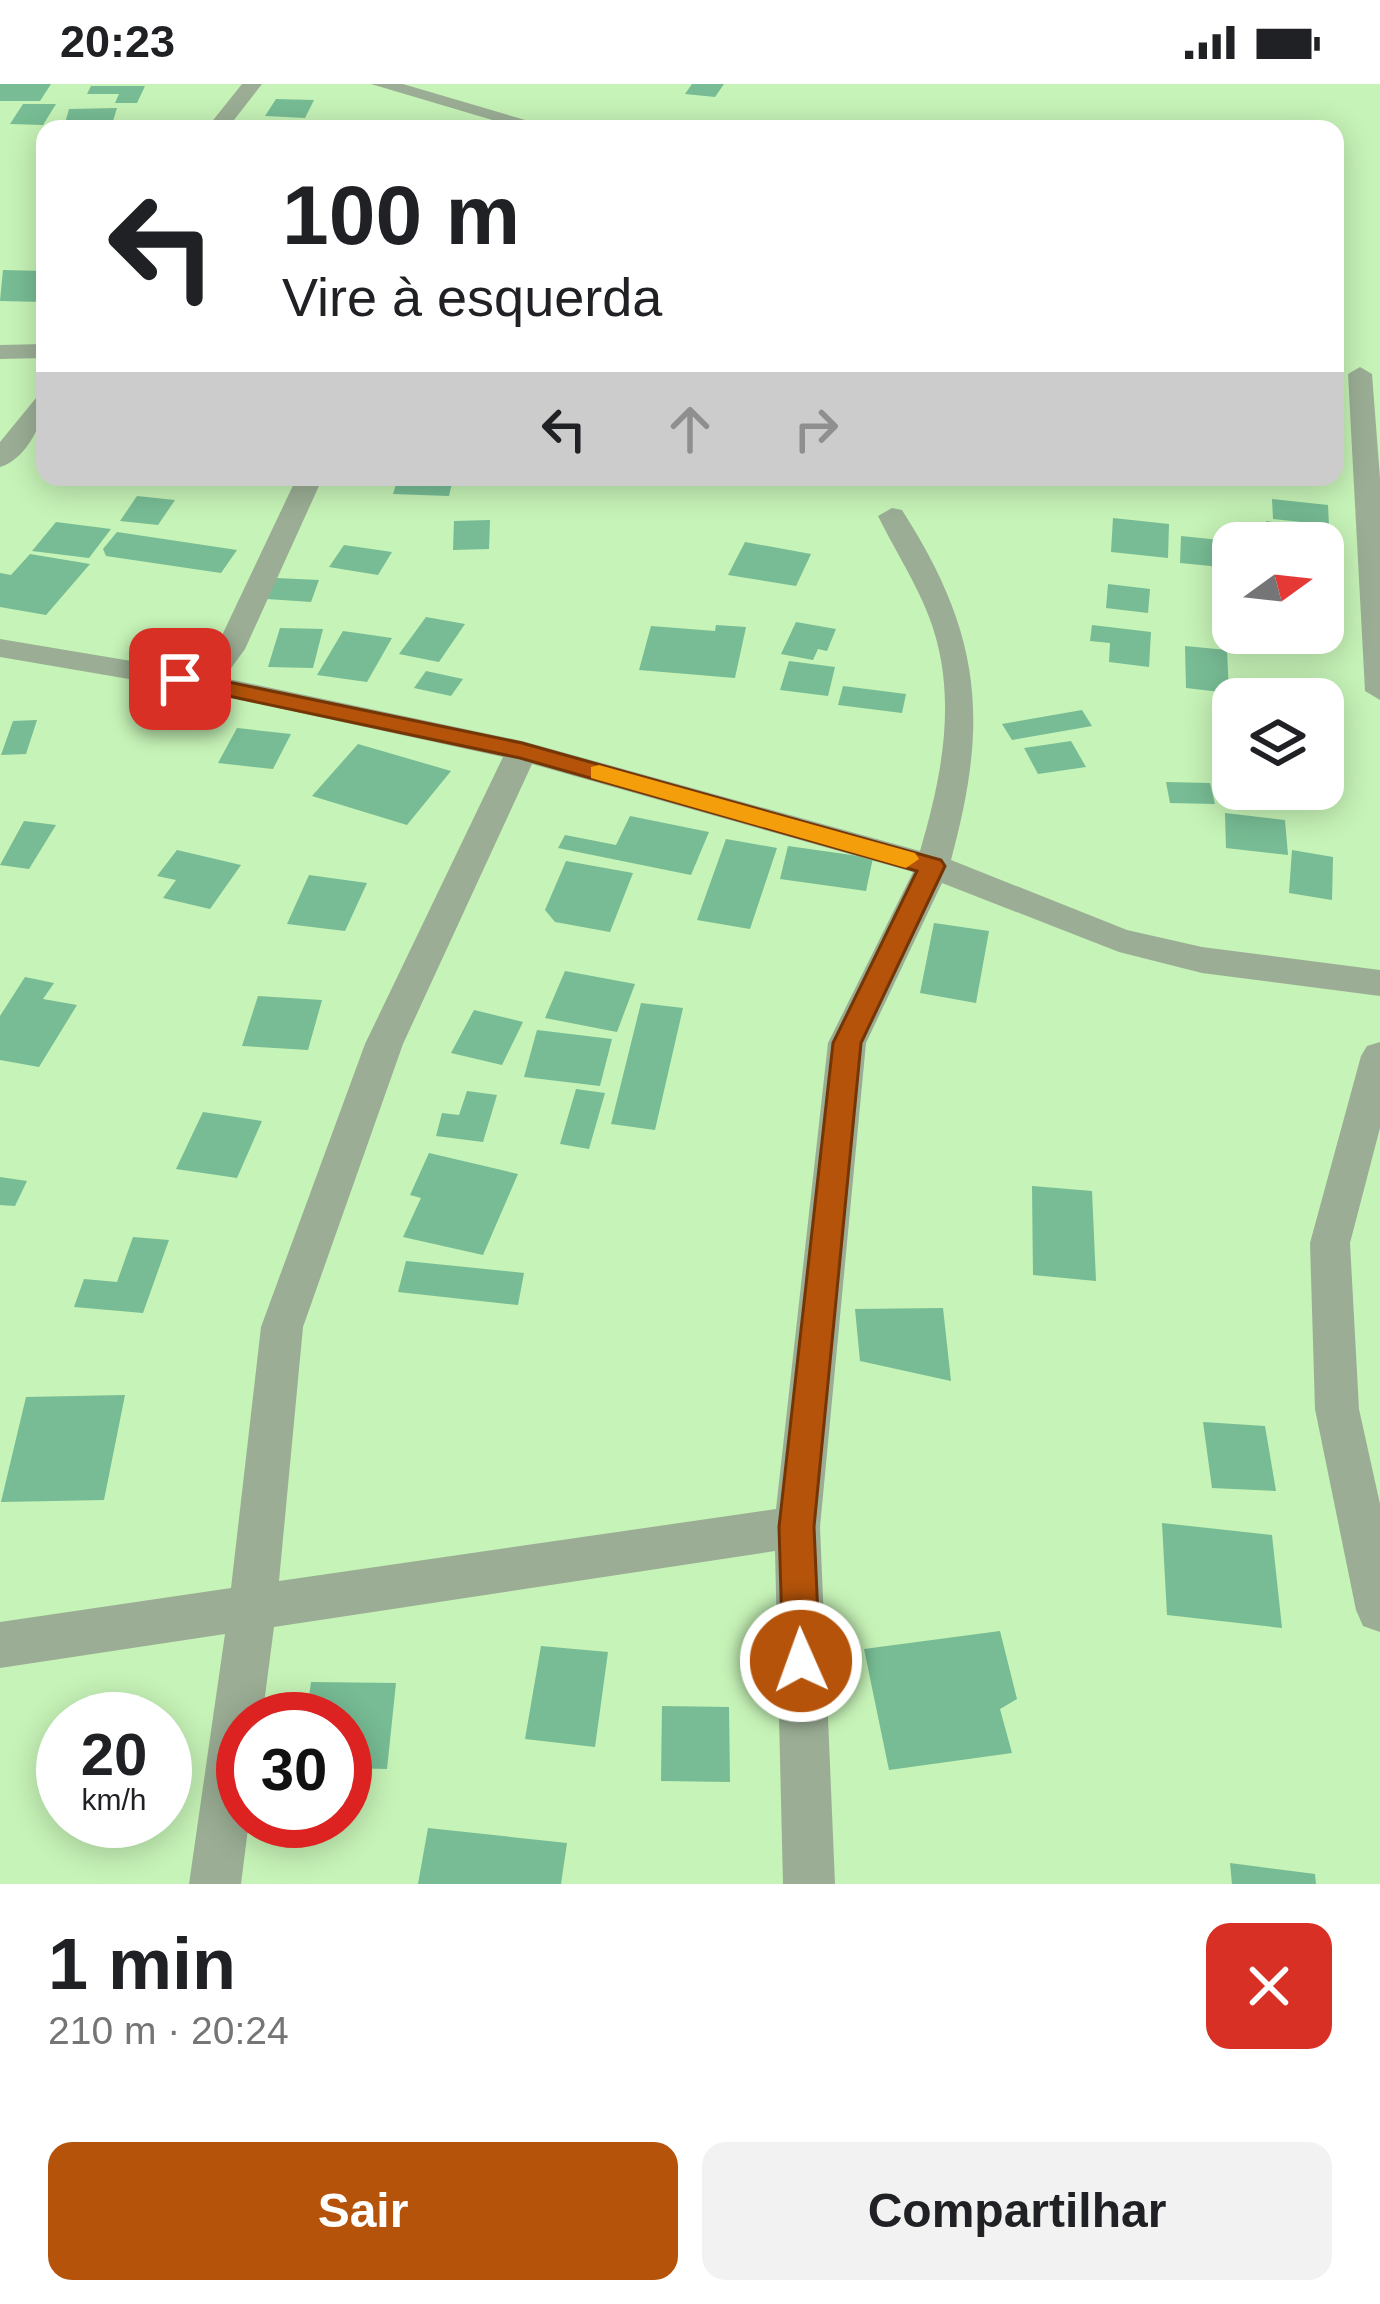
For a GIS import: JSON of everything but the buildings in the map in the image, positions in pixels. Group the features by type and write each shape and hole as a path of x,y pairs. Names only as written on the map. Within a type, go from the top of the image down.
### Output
{"street":[{"path":"223,120 253,84"},
{"path":"381,84 475,120"},
{"path":"0,352 36,351"},
{"path":"1358,374 1380,691"},
{"path":"0,459 36,414"},
{"path":"205,683 230,649 306,486"},
{"path":"809,1884 797,1527 847,1043 932,866 956,782 961,719 952,640 892,516"},
{"path":"0,648 205,683 522,751 932,866 1119,940 1202,959 1380,983"},
{"path":"215,1884 253,1605 282,1327 384,1044 522,751"},
{"path":"1380,1056 1330,1243 1337,1409 1380,1610"},
{"path":"0,1646 797,1527"}],"slow traffic":[{"path":"599,773 906,859"}],"route":[{"path":"180,679 522,751 932,866 847,1043 797,1527 801,1661"}]}
